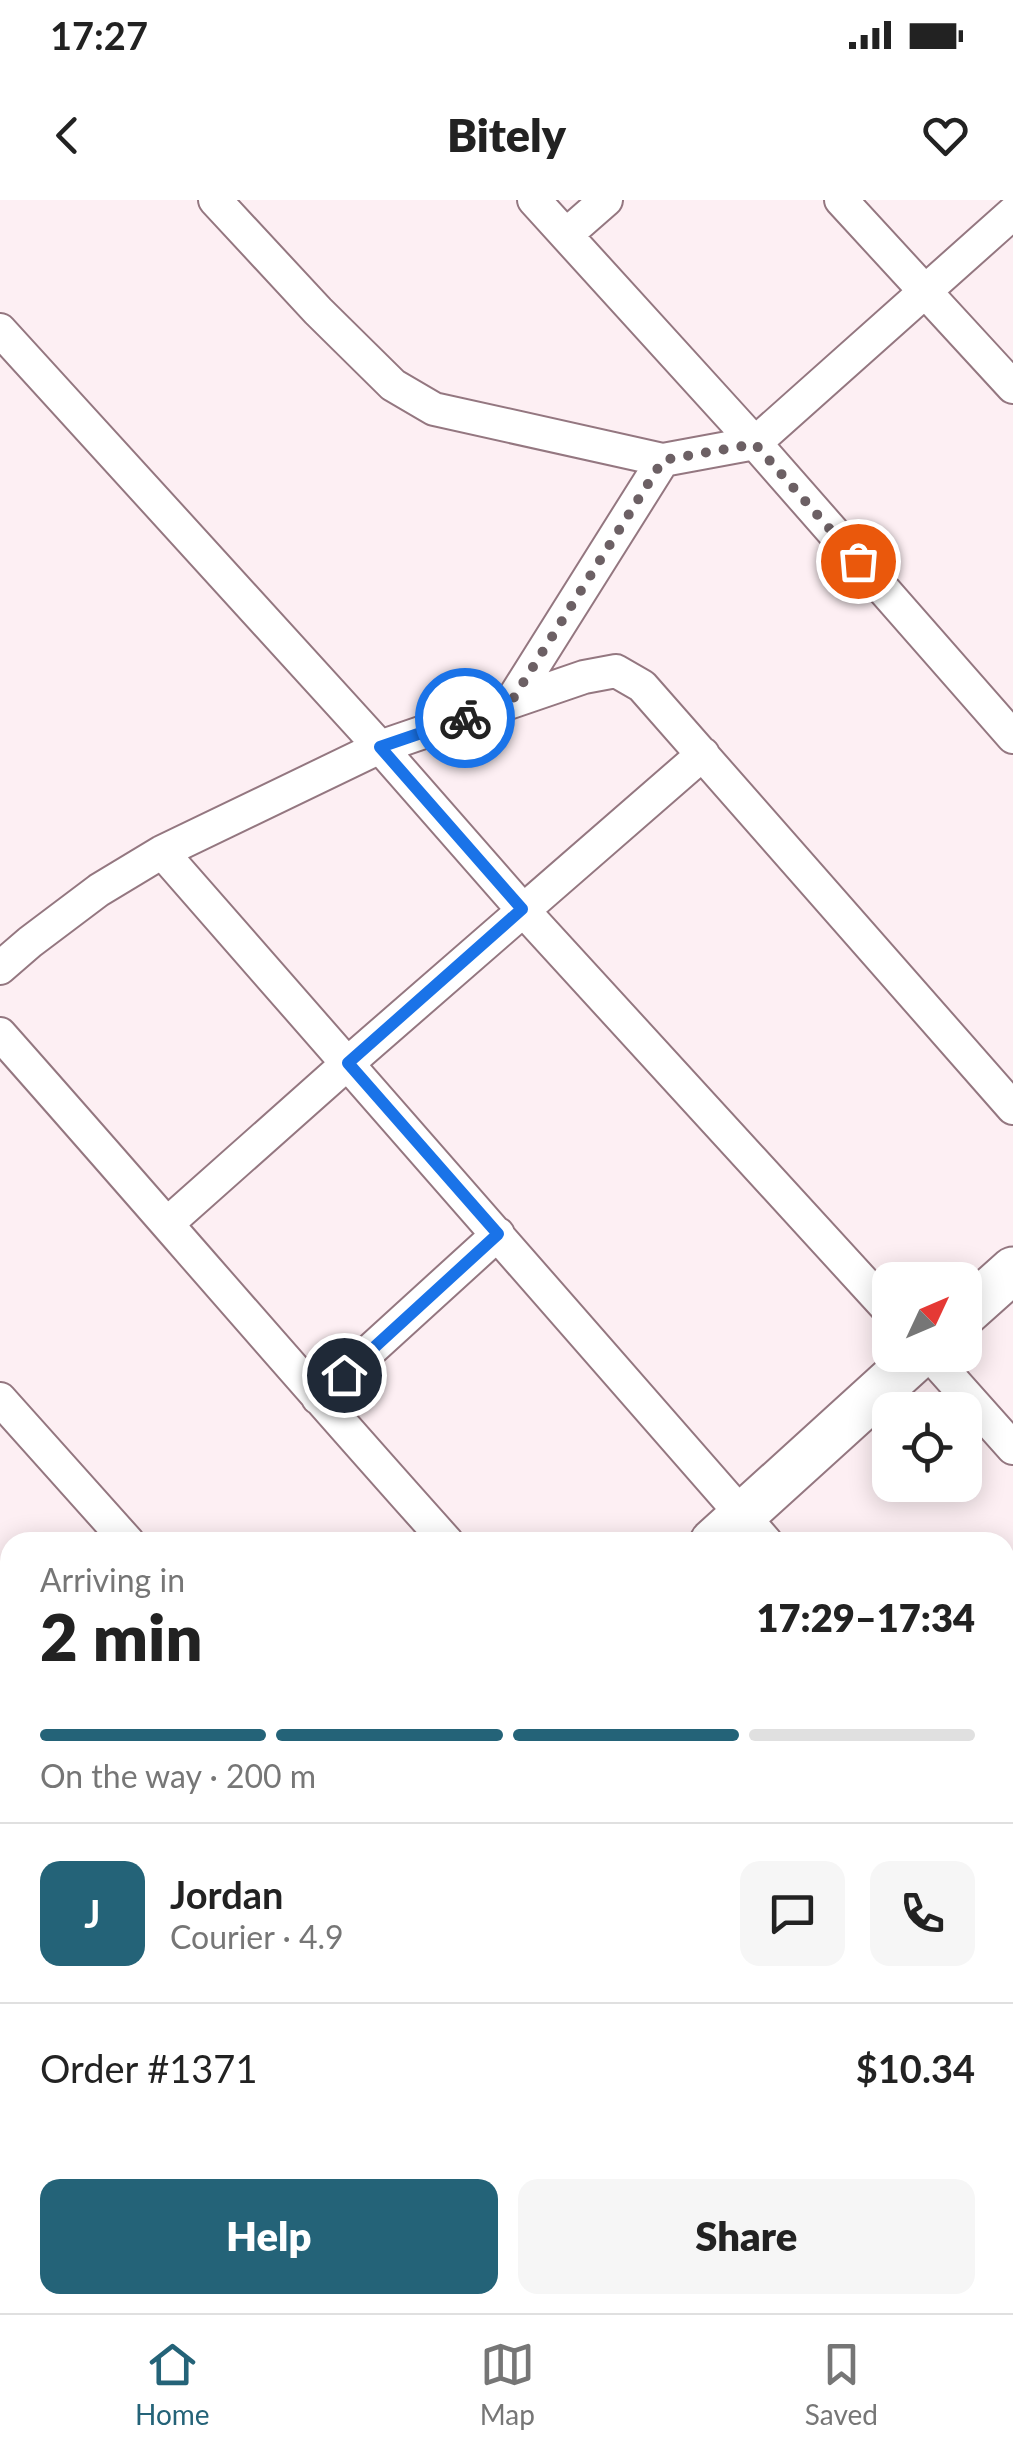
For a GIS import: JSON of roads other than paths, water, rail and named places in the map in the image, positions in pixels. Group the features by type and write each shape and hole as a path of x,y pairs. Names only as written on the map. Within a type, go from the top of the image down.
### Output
{"main road":[{"path":"982,1298 1013,1270"},
{"path":"743,1532 902,1372"}],"street":[{"path":"216,200 318,311 393,384 434,409 663,460 755,444 1013,213"},
{"path":"534,200 1013,737"},
{"path":"566,236 606,200"},
{"path":"841,200 1013,387"},
{"path":"0,330 872,1291"},
{"path":"511,702 663,460"},
{"path":"0,968 99,890 162,852 380,747 584,677 616,671 642,686 1013,1108"},
{"path":"168,1223 703,754"},
{"path":"162,852 498,1234 739,1532"},
{"path":"0,1034 437,1532"},
{"path":"318,1398 498,1234"},
{"path":"945,1372 1013,1448"},
{"path":"0,1399 119,1532"}]}
